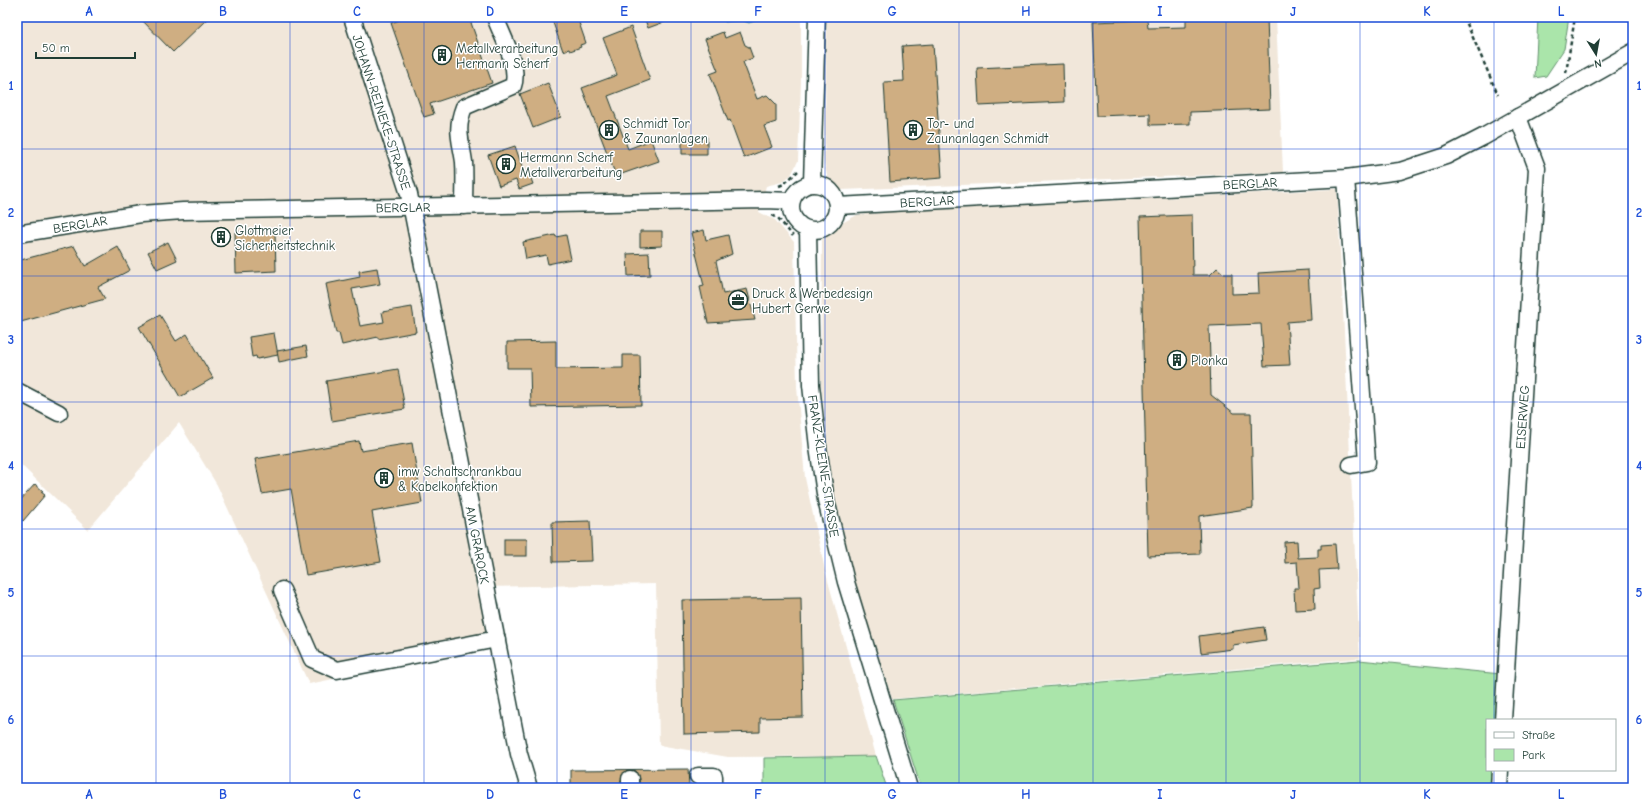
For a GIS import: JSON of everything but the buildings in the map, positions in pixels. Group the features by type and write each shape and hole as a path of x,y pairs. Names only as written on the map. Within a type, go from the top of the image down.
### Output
{"street":[{"name":"JOHANN-REINEKE-STRASSE","path":"352,17 412,207"},
{"path":"464,206 464,163 459,120 464,107 513,86 516,79 515,69 495,17"},
{"path":"812,183 817,17"},
{"name":"BERGLAR","path":"838,206 1346,178 1400,171 1446,156 1633,52"},
{"name":"EISERWEG","path":"1503,719 1537,168 1518,117"},
{"path":"1346,178 1367,462 1351,465"},
{"path":"812,183 827,187 833,192 838,206 837,213 829,225 823,229 808,230 802,227 793,217 791,210 791,201 798,190 812,183"},
{"name":"BERGLAR","path":"17,234 148,214 183,211 765,200 791,201"},
{"name":"AM GRAROCK","path":"412,207 519,754 529,788"},
{"name":"FRANZ-KLEINE-STRASSE","path":"808,230 811,385 826,500 846,582 910,788"},
{"path":"17,391 59,413"},
{"path":"282,590 312,659 338,670 497,639"},
{"path":"1498,788 1500,771"},
{"path":"698,776 714,776 714,788"}],"path":[{"path":"1464,17 1498,95"},
{"path":"1572,86 1566,74 1575,17"},
{"path":"765,200 769,190 784,184 800,170"}],"shaded area":[{"path":"17,17 801,17 801,83 798,161 791,175 782,182 766,186 759,212 775,220 794,242 797,387 805,478 825,570 876,756 728,757 659,745 656,584 479,587 492,646 309,684 217,485 179,423 88,530 17,461"},
{"path":"827,17 1276,17 1283,172 841,190 827,176 824,162"},
{"path":"1337,189 1360,658 892,699 851,569 832,482 821,382 822,240 842,223 857,215 890,212"}],"green space":[{"path":"1538,17 1569,17 1564,49 1546,76 1535,78"},
{"path":"1359,660 1501,674 1497,719 1486,719 1486,771 1493,771 1491,788 921,788 893,700"},
{"path":"876,756 887,788 764,788 764,758"}],"water":[{"path":"721,17 767,17 749,23 741,20 725,22"}],"place":[{"name":"Metallverarbeitung Hermann Scherf","path":"442,55"},
{"name":"Schmidt Tor & Zaunanlagen","path":"609,130"},
{"name":"Tor- und Zaunanlagen Schmidt","path":"913,130"},
{"name":"Hermann Scherf Metallverarbeitung","path":"506,164"},
{"name":"Glottmeier Sicherheitstechnik","path":"221,237"},
{"name":"Druck & Werbedesign Hubert Gerwe","path":"738,300"},
{"name":"Plonka","path":"1177,360"},
{"name":"imw Schaltschrankbau & Kabelkonfektion","path":"384,478"}]}
